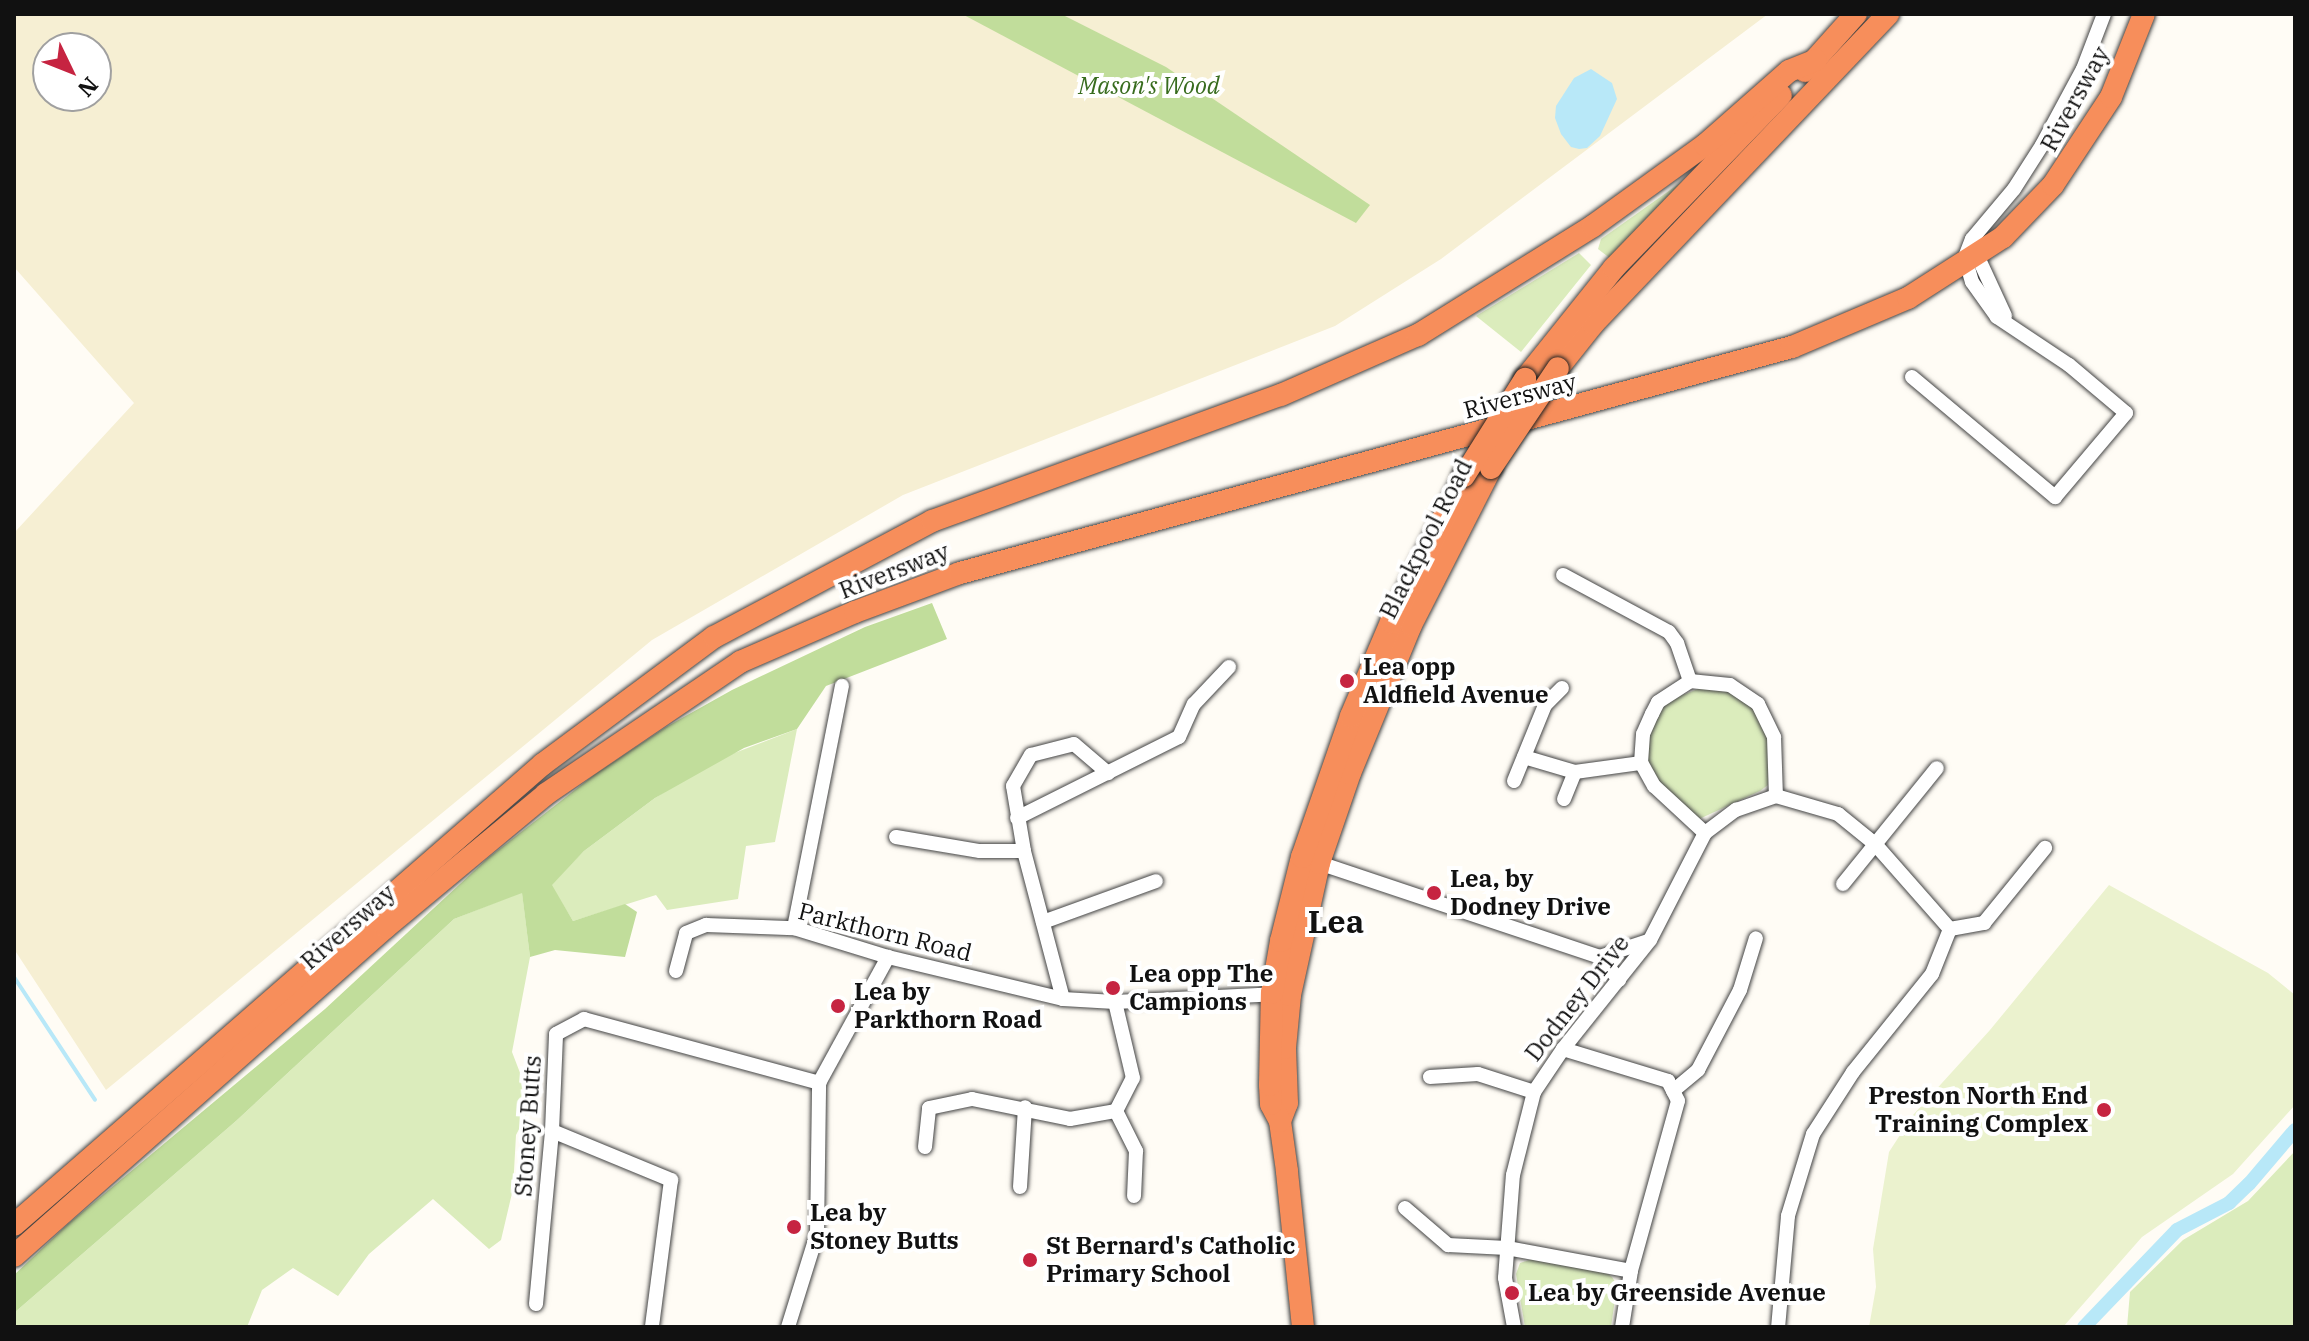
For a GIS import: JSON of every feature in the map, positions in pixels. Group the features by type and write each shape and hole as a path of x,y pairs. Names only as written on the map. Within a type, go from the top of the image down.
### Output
{"highway":[{"name":"Blackpool Road","path":"1311,860 1351,716 1391,622 1464,476 1525,379 1614,268 1816,60 1856,14"},
{"name":"Blackpool Road","path":"1303,1327 1280,1121 1287,1103 1281,941 1311,860 1411,625 1491,468 1558,368 1593,324 1888,14"},
{"name":"Riversway","path":"14,1256 386,927 546,794 740,662 855,612 960,573 1792,347 1908,298 1971,259 2013,228 2064,171 2111,97 2144,14"},
{"name":"Riversway","path":"14,1225 543,764 714,637 932,521 1281,395 1418,335 1593,226 1705,145 1789,71 1816,60"}],"street":[{"name":"Riversway","path":"1971,259 1968,245 2014,189 2056,120 2083,69 2104,14"},
{"path":"1912,377 2055,497 2126,413 1984,301 1971,259"},
{"path":"1563,575 1669,632 1677,643 1690,681"},
{"path":"1017,818 1179,737 1194,704 1229,667"},
{"path":"1705,833 1654,786 1641,763 1643,734 1658,702 1690,681 1730,685 1742,690 1759,705 1774,737 1776,796 1838,814 1875,844 1950,929"},
{"path":"794,928 842,686"},
{"path":"1514,781 1545,705 1562,688"},
{"path":"1063,999 1024,851 1013,786 1031,755 1074,744 1108,773"},
{"path":"1524,757 1575,772 1641,763"},
{"path":"1843,884 1937,768"},
{"path":"1564,799 1575,772"},
{"name":"Dodney Drive","path":"1514,1327 1505,1278 1513,1175 1534,1092 1563,1049 1650,940 1705,833 1736,810 1776,796"},
{"path":"896,837 980,851 1024,851"},
{"path":"1950,929 1984,923 2045,848"},
{"path":"1311,860 1600,957 1619,980"},
{"path":"1043,922 1156,881"},
{"name":"Parkthorn Road","path":"676,971 686,933 706,925 794,928 888,957 1063,999 1115,1002 1281,994"},
{"path":"1778,1327 1788,1216 1813,1134 1853,1072 1932,974 1950,929"},
{"path":"1673,1091 1698,1070 1740,990 1756,938"},
{"path":"1600,957 1650,940"},
{"path":"788,1327 817,1234 819,1083 888,957"},
{"path":"1115,1002 1133,1078 1116,1111"},
{"name":"Stoney Butts","path":"536,1304 552,1131 556,1034 584,1019 819,1083"},
{"path":"1563,1049 1668,1081 1678,1101 1631,1271 1622,1327"},
{"path":"1430,1077 1478,1074 1534,1092"},
{"path":"925,1147 929,1108 972,1099 1025,1107 1070,1119 1116,1111"},
{"path":"1020,1187 1025,1107"},
{"path":"1116,1111 1136,1151 1134,1196"},
{"path":"552,1131 671,1180 652,1327"},
{"path":"1405,1208 1448,1245 1507,1248 1631,1271"}],"green space":[{"path":"14,14 1768,14 1441,259 1335,326 903,495 652,640 106,1090 14,949 14,533 134,403 14,267"},
{"name":"Mason's Wood","path":"962,14 1061,14 1166,67 1370,205 1356,223"},
{"path":"1697,171 1611,259 1598,249 1601,239"},
{"path":"1579,253 1591,265 1521,352 1476,316"},
{"path":"932,603 947,639 826,686 797,729 744,748 655,798 584,851 552,885 573,921 625,904 637,912 625,957 555,950 530,957 522,893 454,919 236,1121 14,1313 14,1275 68,1224 325,1009 488,858 594,775 666,727 732,690 865,627"},
{"path":"1708,685 1730,691 1755,709 1767,729 1770,775 1768,785 1760,791 1697,820 1656,781 1646,757 1653,720 1670,700"},
{"path":"797,729 775,842 746,846 738,899 667,910 656,895 573,921 551,885 584,851 655,798 716,760"},
{"name":"Preston North End Training Complex","path":"2109,885 2268,973 2295,995 2295,1105 2233,1174 2142,1237 2063,1327 1869,1327 1876,1287 1873,1249 1889,1152 1913,1115 1990,1030"},
{"path":"522,892 530,957 512,1052 532,1104 516,1135 513,1189 501,1240 489,1249 433,1199 369,1254 338,1296 293,1268 262,1290 247,1327 14,1327 14,1313 236,1121 454,919"},
{"path":"2295,1151 2295,1327 2127,1327 2130,1292 2183,1240 2248,1201"},
{"path":"1532,1259 1604,1271 1612,1277 1617,1285 1611,1327 1525,1327 1516,1274 1520,1263"}],"water":[{"path":"1591,69 1612,83 1617,99 1600,136 1587,148 1579,149 1571,147 1561,134 1555,118 1556,106 1574,78"}],"waterway":[{"path":"14,977 95,1100"},
{"path":"2084,1327 2177,1230 2229,1203 2295,1130"}],"place":[{"name":"Lea opp Aldfield Avenue","path":"1347,681"},
{"name":"Lea, by Dodney Drive","path":"1434,893"},
{"name":"Lea opp The Campions","path":"1113,988"},
{"name":"Lea by Parkthorn Road","path":"838,1006"},
{"name":"Preston North End Training Complex","path":"2104,1110"},
{"name":"Lea by Stoney Butts","path":"794,1227"},
{"name":"St Bernard's Catholic Primary School","path":"1030,1260"},
{"name":"Lea by Greenside Avenue","path":"1512,1293"}],"district":[{"name":"Lea","path":"1336,921"}]}
